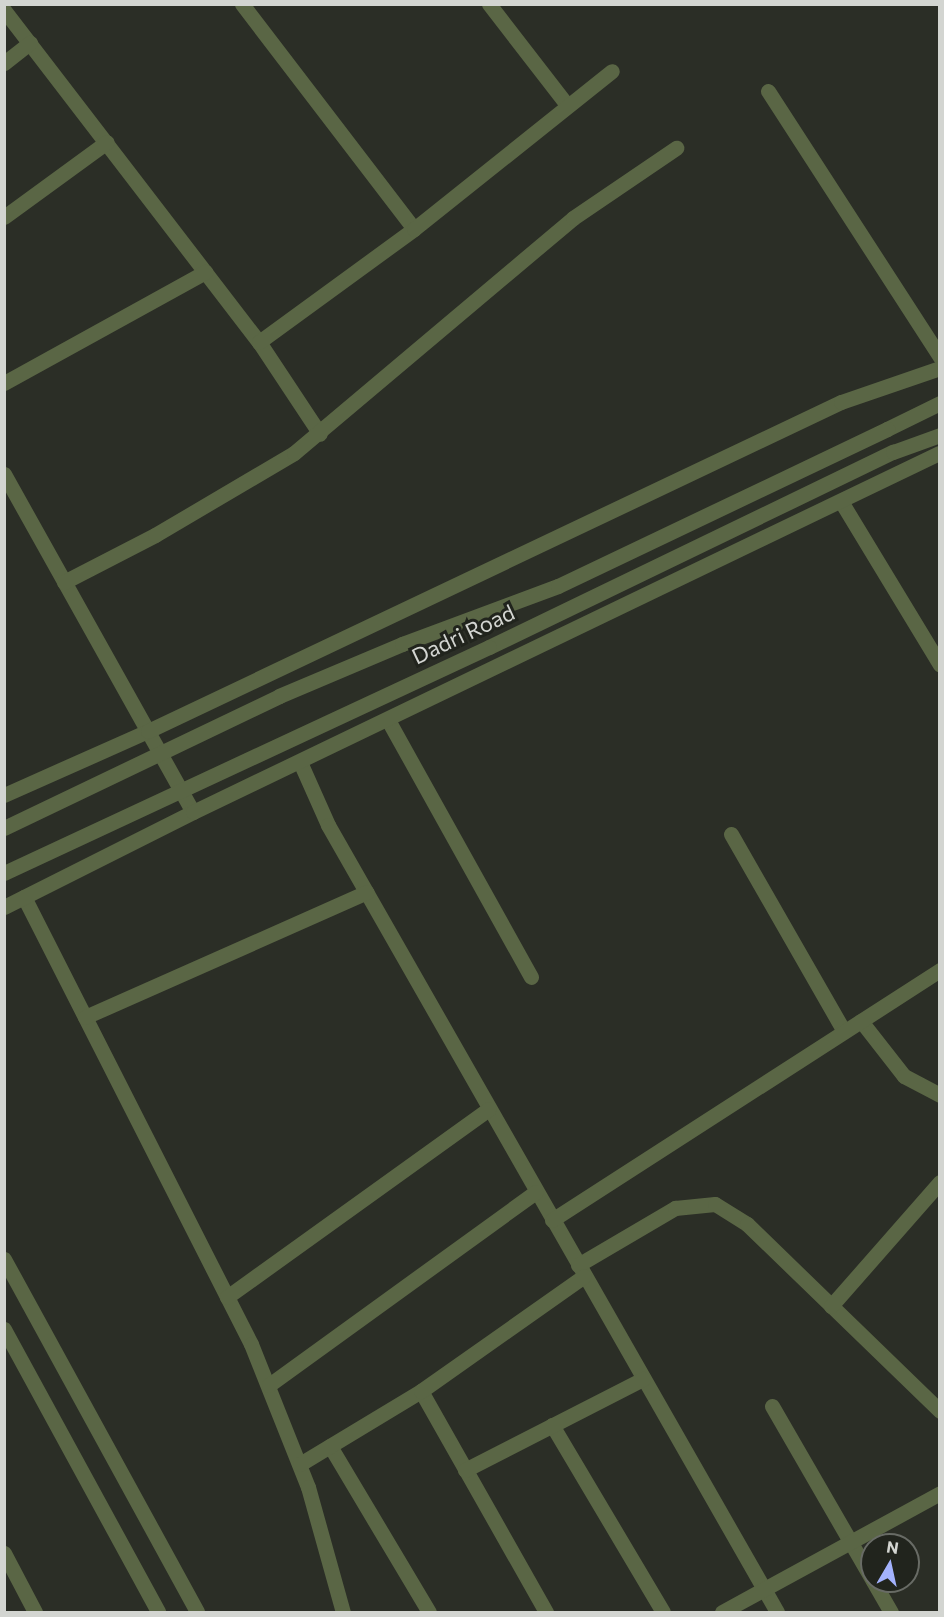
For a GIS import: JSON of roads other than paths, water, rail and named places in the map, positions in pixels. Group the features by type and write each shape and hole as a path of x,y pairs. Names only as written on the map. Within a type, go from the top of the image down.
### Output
{"street":[{"path":"242,4 414,229"},
{"path":"489,4 567,105"},
{"path":"4,10 259,342 320,434"},
{"path":"4,63 30,43"},
{"path":"259,342 414,229 612,70"},
{"path":"768,91 939,357"},
{"path":"4,217 107,142"},
{"path":"64,582 155,535 273,466 320,434 564,225 609,190 675,148"},
{"path":"4,383 205,272"},
{"path":"4,795 148,731 831,407 939,368"},
{"name":"Dadri Road","path":"4,828 279,696 402,644 558,586 939,403"},
{"path":"4,907 193,812 842,503 939,454 935,437"},
{"name":"Dadri Road","path":"4,873 489,647 893,452 935,437"},
{"path":"4,474 193,812"},
{"path":"842,503 939,665"},
{"path":"388,720 531,977"},
{"path":"300,762 328,825 777,1612"},
{"path":"731,834 844,1031"},
{"path":"85,1017 367,892"},
{"path":"24,897 227,1297 269,1385 300,1464 343,1612"},
{"path":"552,1220 939,970"},
{"path":"861,1021 904,1076 939,1095"},
{"path":"227,1297 489,1109"},
{"path":"831,1306 939,1182"},
{"path":"269,1385 536,1192"},
{"path":"300,1464 421,1391 581,1270 675,1208 716,1204 747,1224 939,1411"},
{"path":"4,1258 197,1612"},
{"path":"4,1329 158,1612"},
{"path":"465,1470 643,1379"},
{"path":"421,1391 546,1612"},
{"path":"772,1406 860,1558"},
{"path":"552,1425 663,1612"},
{"path":"330,1446 429,1612"},
{"path":"722,1612 939,1493"},
{"path":"4,1553 35,1612"},
{"path":"880,1593 891,1612"}]}
